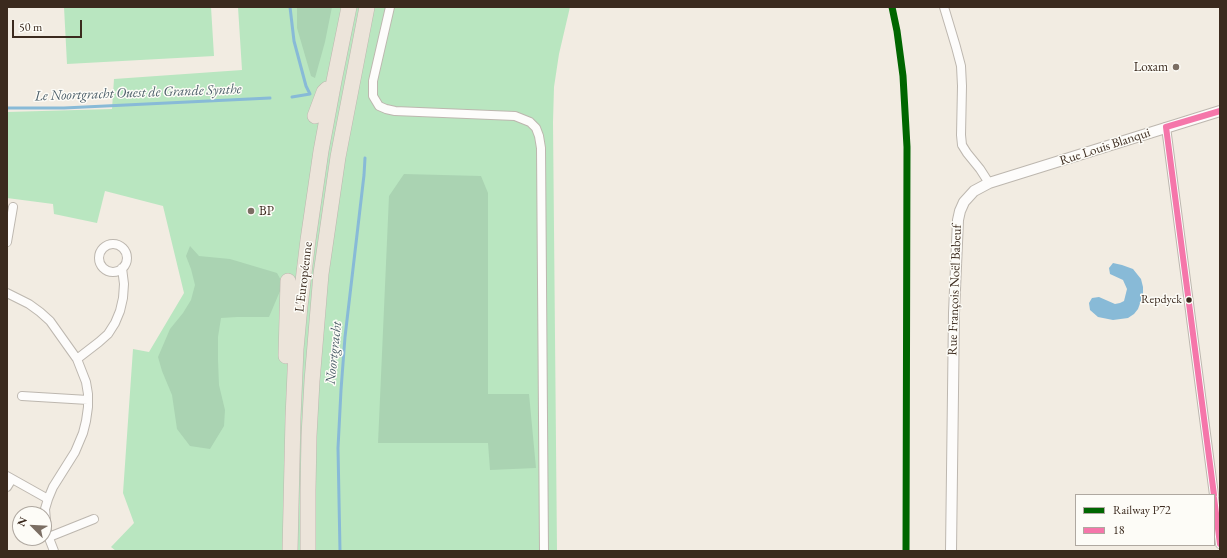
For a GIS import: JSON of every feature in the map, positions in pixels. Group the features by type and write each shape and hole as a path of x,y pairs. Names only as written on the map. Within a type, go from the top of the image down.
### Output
{"highway":[{"name":"L'Européenne","path":"290,551 294,388 300,306 317,180 334,81 350,7"},
{"name":"L'Européenne","path":"308,551 309,436 320,280 336,169 367,7"},
{"path":"314,116 324,92 334,81"},
{"path":"288,281 285,405 291,483"}],"street":[{"path":"390,7 373,81 373,96 379,106 395,111 520,117 533,124 539,136 544,551"},
{"path":"944,7 958,54 962,74 962,145 966,153 980,169 989,183"},
{"name":"Rue Louis Blanqui","path":"989,183 1220,111"},
{"path":"1166,128 1214,494"},
{"name":"Rue François Noël Babeuf","path":"951,551 953,347 958,220 960,211 967,197 974,190 989,183"},
{"path":"7,242 13,207"},
{"path":"77,359 108,334 115,323 123,298 124,284 122,268"},
{"path":"7,293 25,301 45,316 77,359 86,382 88,400 86,421 81,440 55,483 47,506"},
{"path":"22,396 88,400"},
{"path":"7,487 9,478 48,499"},
{"path":"1215,504 1220,544"},
{"path":"52,536 94,519"}],"green space":[{"path":"64,7 211,7 214,56 67,64"},
{"path":"238,7 570,7 559,54 554,87 553,122 557,551 116,551 111,547 134,523 123,493 133,349 149,352 184,293 163,206 105,191 97,223 54,214 53,204 7,198 7,112 112,109 114,79 242,70"},
{"path":"297,7 332,7 325,42 315,78 311,76 297,28"},
{"path":"404,174 481,176 488,193 488,394 529,394 536,468 490,470 488,443 378,443 389,196"},
{"path":"190,246 199,256 230,259 277,273 283,284 269,317 221,318 218,337 218,360 219,385 225,410 224,426 210,449 190,446 177,429 172,395 158,357 170,329 191,300 195,285 186,256"}],"water":[{"path":"1113,263 1133,269 1141,279 1143,295 1138,309 1128,318 1113,320 1098,317 1090,310 1089,303 1092,298 1099,297 1115,304 1124,301 1127,289 1123,280 1110,274 1109,268"}],"waterway":[{"path":"290,7 294,41 306,86 310,94 292,97"},
{"name":"Le Noortgracht Ouest de Grande Synthe","path":"7,108 64,108 270,98"},
{"name":"Noortgracht","path":"340,551 338,448 341,390 345,337 365,158"}],"rail line":[{"name":"P72","path":"892,7 903,76 907,147 906,551"}],"transit line":[{"name":"18","path":"1166,127 1220,111"},
{"name":"18","path":"1166,127 1214,494"},
{"name":"18","path":"1215,506 1220,544"}],"place":[{"name":"Loxam","path":"1176,67"},
{"name":"BP","path":"251,211"},
{"name":"Repdyck","path":"1189,300"}]}
